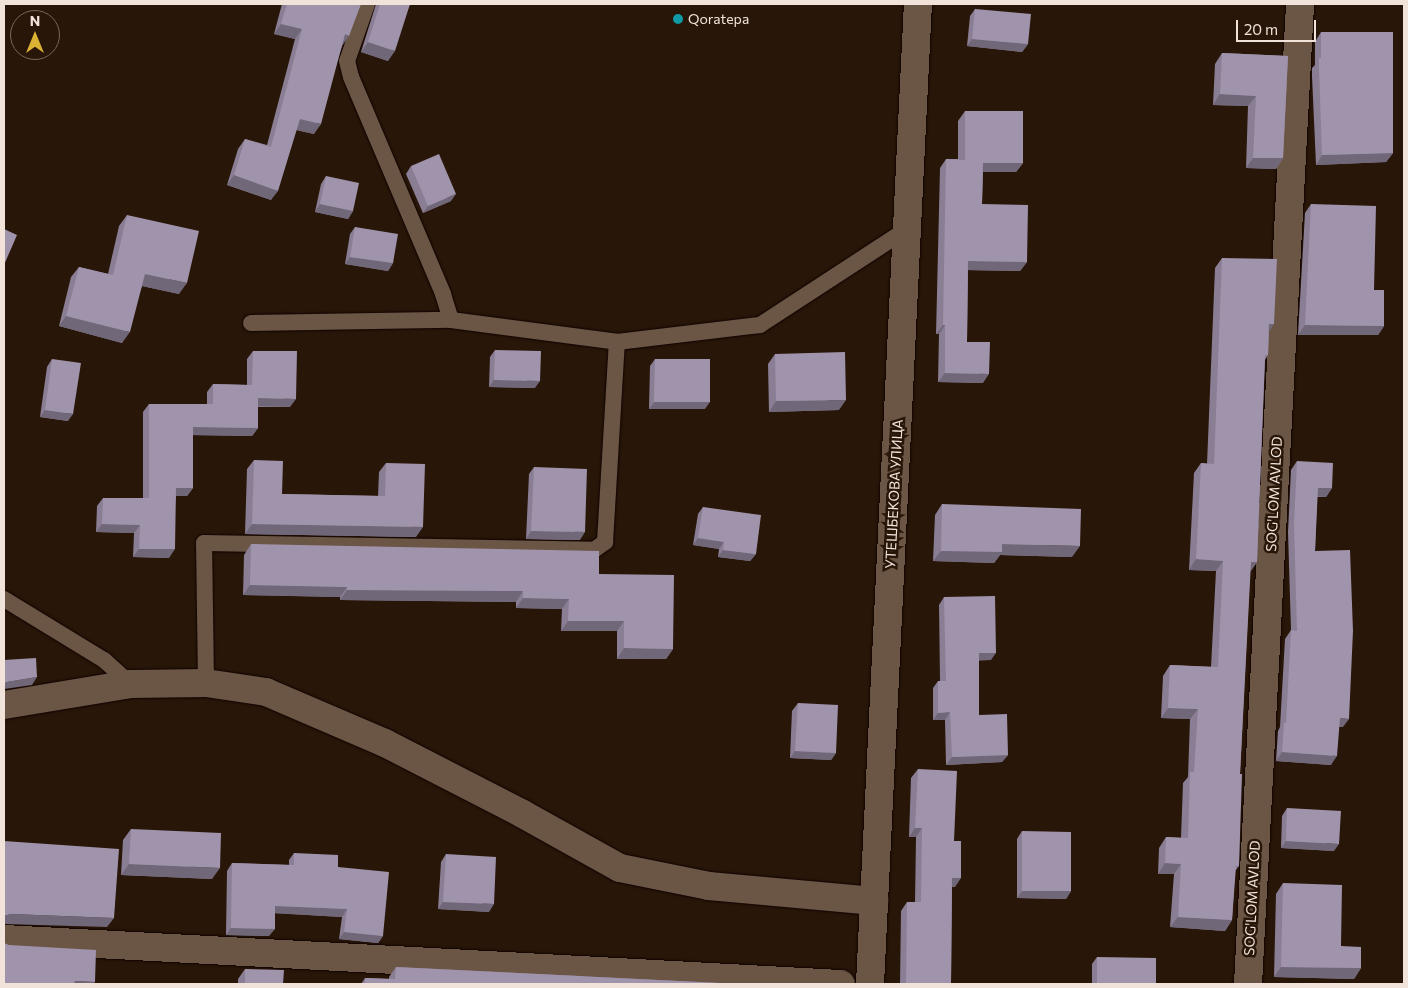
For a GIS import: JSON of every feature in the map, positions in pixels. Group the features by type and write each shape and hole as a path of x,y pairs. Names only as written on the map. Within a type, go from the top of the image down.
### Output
{"street":[{"name":"УТЕШБЕКОВА УЛИЦА","path":"870,984 918,4"},
{"name":"SOG'LOM AVLOD","path":"1248,984 1300,4"},
{"path":"4,705 132,684 206,683 266,692 385,743 521,813 620,868 709,886 874,901"},
{"path":"4,939 841,984"}],"lane":[{"path":"367,4 347,61 351,77 443,294 451,320"},
{"path":"251,323 451,320 617,342 760,325 907,229"},
{"path":"206,683 204,543 594,550 605,542 617,342"},
{"path":"4,599 104,660 132,684"}],"building":[{"path":"287,4 361,4 349,36 345,34 321,124 300,119 278,191 234,175 245,139 271,147 302,29 281,24"},
{"path":"380,4 410,4 395,51 368,42"},
{"path":"975,9 1031,14 1028,44 972,39"},
{"path":"1321,32 1393,32 1393,153 1322,155 1319,67"},
{"path":"1222,53 1288,56 1283,158 1253,158 1256,96 1220,94"},
{"path":"965,111 1023,111 1023,163 983,163 982,204 1028,205 1027,262 968,261 967,342 990,342 989,374 945,373 945,325 943,325 946,159 965,160"},
{"path":"439,154 456,194 428,206 411,166"},
{"path":"326,176 359,183 353,211 320,204"},
{"path":"1311,204 1376,206 1374,290 1384,290 1384,326 1305,325"},
{"path":"127,215 199,231 187,283 145,274 130,332 66,316 79,267 113,275"},
{"path":"355,227 398,234 393,263 350,257"},
{"path":"4,229 17,235 4,265"},
{"path":"1222,258 1277,259 1274,324 1269,324 1268,355 1265,355 1257,562 1251,562 1240,774 1242,774 1239,866 1236,866 1232,920 1178,917 1181,864 1165,863 1166,837 1188,838 1190,772 1194,772 1198,709 1168,708 1170,665 1218,667 1223,561 1196,559 1201,463 1214,464"},
{"path":"495,350 541,351 540,381 494,380"},
{"path":"253,351 297,351 296,399 258,398 258,428 193,427 193,488 176,488 175,549 139,549 140,525 102,524 103,498 149,498 149,404 213,404 213,384 252,385"},
{"path":"845,352 846,400 776,401 775,354"},
{"path":"52,359 81,363 73,414 45,410"},
{"path":"655,359 710,359 710,402 654,402"},
{"path":"254,460 283,461 282,494 385,496 386,463 425,464 423,527 252,524"},
{"path":"1297,461 1333,463 1332,488 1318,488 1315,551 1350,550 1353,631 1349,719 1340,718 1337,756 1282,752 1284,723 1286,723 1291,630 1297,631 1294,523"},
{"path":"534,467 587,469 585,532 531,531"},
{"path":"942,504 1081,509 1080,546 1002,544 1002,552 941,551"},
{"path":"703,507 761,515 756,554 723,550 724,542 698,538"},
{"path":"251,544 599,551 599,574 674,575 673,649 624,648 624,621 568,621 569,599 523,598 523,591 347,590 347,587 250,585"},
{"path":"995,596 996,653 979,653 979,715 1007,714 1008,755 952,757 950,712 938,713 938,681 946,681 944,597"},
{"path":"36,658 37,677 4,684 4,660"},
{"path":"798,703 838,705 836,753 795,751"},
{"path":"918,769 957,771 954,841 961,841 961,878 952,878 951,984 906,984 907,902 921,902 922,828 915,828"},
{"path":"1287,808 1341,811 1339,844 1286,841"},
{"path":"131,829 221,833 220,868 129,864"},
{"path":"1022,831 1071,832 1071,891 1022,891"},
{"path":"4,841 119,849 114,918 11,914 4,916"},
{"path":"294,853 338,855 338,867 389,872 383,936 344,932 347,909 275,906 275,929 231,928 232,863 294,865"},
{"path":"446,854 496,857 494,904 443,902"},
{"path":"1283,883 1342,885 1341,946 1361,947 1361,968 1281,967"},
{"path":"4,943 9,945 96,950 95,982 75,981 74,984 4,984"},
{"path":"1097,957 1156,958 1156,984 1097,984"},
{"path":"396,967 740,984 365,984 365,978 395,979"},
{"path":"245,969 284,970 283,984 245,984"}],"place":[{"name":"Qoratepa","path":"678,19"}]}
